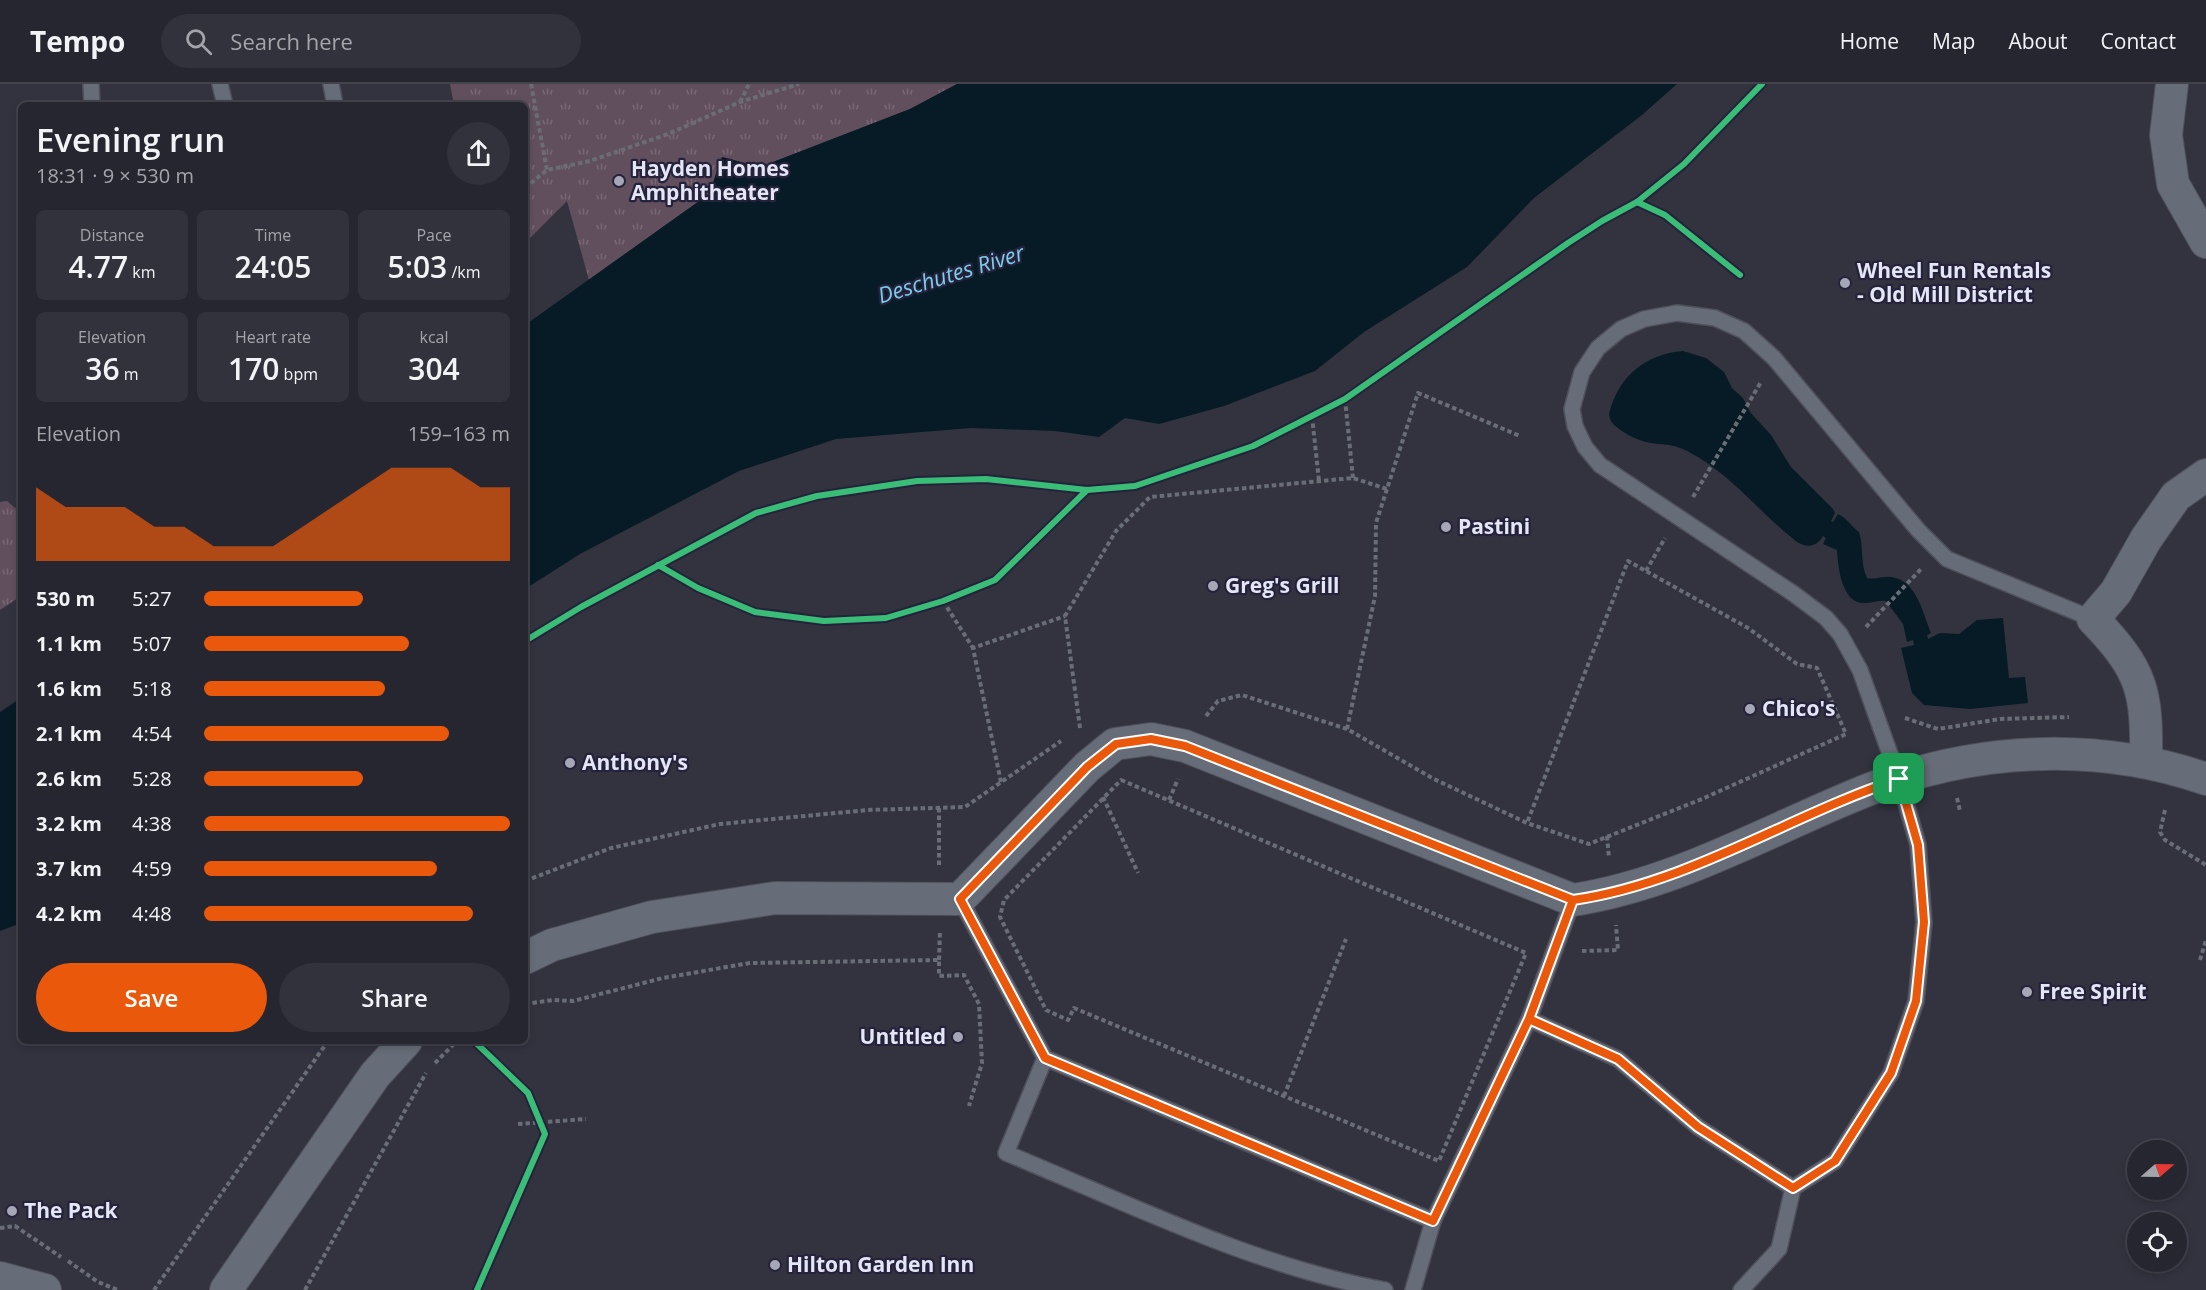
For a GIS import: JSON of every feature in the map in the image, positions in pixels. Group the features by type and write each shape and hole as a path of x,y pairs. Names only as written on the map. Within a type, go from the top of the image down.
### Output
{"street":[{"path":"2172,84 2166,135 2173,184 2206,242"},
{"path":"2145,761 2146,716 2141,685 2118,648 2093,619 2116,591 2146,539 2176,496 2206,475"},
{"path":"528,957 552,945 652,917 775,898 950,910 1087,767 1116,744 1151,739 1185,746 1573,900 1612,894 1676,874 1863,791 1899,779 1956,765 2029,755 2088,754 2145,761 2206,779"},
{"path":"226,1290 375,1075 403,1044"},
{"path":"0,1278 45,1290"}],"lane":[{"path":"91,84 92,102"},
{"path":"220,84 224,102"},
{"path":"331,84 334,102"},
{"path":"1742,1290 1779,1249 1793,1188 1835,1161 1891,1073 1916,1001 1924,922 1918,845 1899,779 1854,655 1826,618 1773,579 1631,488 1600,465 1585,447 1575,426 1573,401 1586,364 1605,341 1635,322 1668,314 1704,315 1735,325 1774,358 1918,530 1947,559 2093,619"},
{"path":"1413,1290 1433,1221 1529,1019 1573,900"},
{"path":"950,910 1045,1058 1433,1221"},
{"path":"1529,1019 1618,1059 1698,1127 1793,1188"},
{"path":"1045,1058 1006,1153 1219,1241 1331,1280 1386,1290"}],"path":[{"path":"531,84 547,170"},
{"path":"740,102 749,84"},
{"path":"528,186 547,170 590,161 668,134 740,102 799,84"},
{"path":"1691,500 1763,379"},
{"path":"1337,403 1354,393"},
{"path":"1347,729 1375,596 1376,523 1418,393 1520,436"},
{"path":"1345,399 1353,478"},
{"path":"1302,421 1320,412"},
{"path":"1312,416 1319,481"},
{"path":"1080,728 1065,615 1116,531 1150,497 1353,478 1387,489"},
{"path":"1646,571 1667,535"},
{"path":"1628,561 1646,571 1748,628 1797,664 1817,668 1846,734 1702,799 1589,844 1527,823 1628,561"},
{"path":"1862,632 1923,566"},
{"path":"932,604 953,597"},
{"path":"943,601 973,648 1001,782"},
{"path":"973,648 1065,615"},
{"path":"1169,800 1180,775"},
{"path":"1121,780 1526,953 1439,1161 1074,1008 1068,1020 1046,1010 1000,917 1000,909 1004,900 1103,797 1121,780"},
{"path":"1103,797 1138,873"},
{"path":"939,808 940,874"},
{"path":"2164,810 2160,832 2165,840 2206,865"},
{"path":"1607,836 1609,868"},
{"path":"950,910 939,960 939,976 963,975 979,1004 982,1064 969,1106"},
{"path":"1578,951 1618,950 1615,920"},
{"path":"1284,1096 1346,939"},
{"path":"2200,960 2206,940"},
{"path":"528,1004 553,1000 573,1001 663,978 750,963 939,960"},
{"path":"154,1290 325,1044"},
{"path":"305,1290 427,1071 454,1044"},
{"path":"537,1114 545,1134"},
{"path":"518,1124 586,1119"}],"green space":[{"name":"Hayden Homes Amphitheater","path":"450,84 957,84 910,109 760,167 722,157 709,194 589,280 567,201 528,240 528,102 453,102"},
{"path":"7,501 18,510 18,598 0,610 0,502"}],"water":[{"name":"Deschutes River","path":"957,84 1677,84 1642,115 1534,198 1467,267 1364,332 1315,371 1224,406 1159,424 1125,418 1099,437 1055,431 971,428 836,439 739,471 580,554 528,587 528,323 709,194 722,157 760,167 910,109"},
{"path":"1683,351 1706,358 1724,372 1732,388 1743,398 1750,412 1771,435 1791,467 1833,509 1835,513 1831,521 1833,522 1838,514 1859,532 1867,578 1900,579 1913,591 1931,633 1927,635 1928,639 1940,633 1959,634 1977,620 2003,618 2009,678 2025,677 2028,703 1970,709 1924,705 1912,693 1901,648 1914,645 1913,640 1907,642 1903,624 1886,601 1862,603 1849,596 1842,582 1837,550 1823,544 1826,538 1823,536 1811,545 1797,542 1731,482 1703,460 1679,447 1649,443 1632,437 1613,424 1609,414 1613,401 1626,379 1645,362 1669,353"},
{"path":"18,700 18,924 0,931 0,712"}],"cycle path":[{"path":"528,639 581,607 756,513 817,496 917,481 986,479 1087,490 1135,486 1253,446 1345,399 1568,243 1637,202 1684,164 1762,84"},
{"path":"1637,202 1665,215 1740,275"},
{"path":"658,565 698,588 755,612 824,621 886,618 943,601 995,580 1087,490"},
{"path":"477,1044 528,1093 545,1134 477,1290"}],"place":[{"name":"Hayden Homes Amphitheater","path":"619,181"},
{"name":"Wheel Fun Rentals - Old Mill District","path":"1845,283"},
{"name":"Pastini","path":"1446,527"},
{"name":"Greg's Grill","path":"1213,586"},
{"name":"Chico's","path":"1750,709"},
{"name":"Anthony's","path":"570,763"},
{"name":"Free Spirit","path":"2027,992"},
{"name":"Untitled","path":"958,1037"},
{"name":"The Pack","path":"12,1211"},
{"name":"Hilton Garden Inn","path":"775,1265"}],"route":[{"path":"1899,779 1863,791 1676,874 1612,894 1573,900 1529,1019 1433,1221 1045,1058 960,899 1087,767 1116,744 1151,739 1185,746 1573,900 1554,953 1529,1019 1618,1059 1698,1127 1793,1188 1835,1161 1891,1073 1916,1001 1924,922 1918,845 1899,779"}]}
